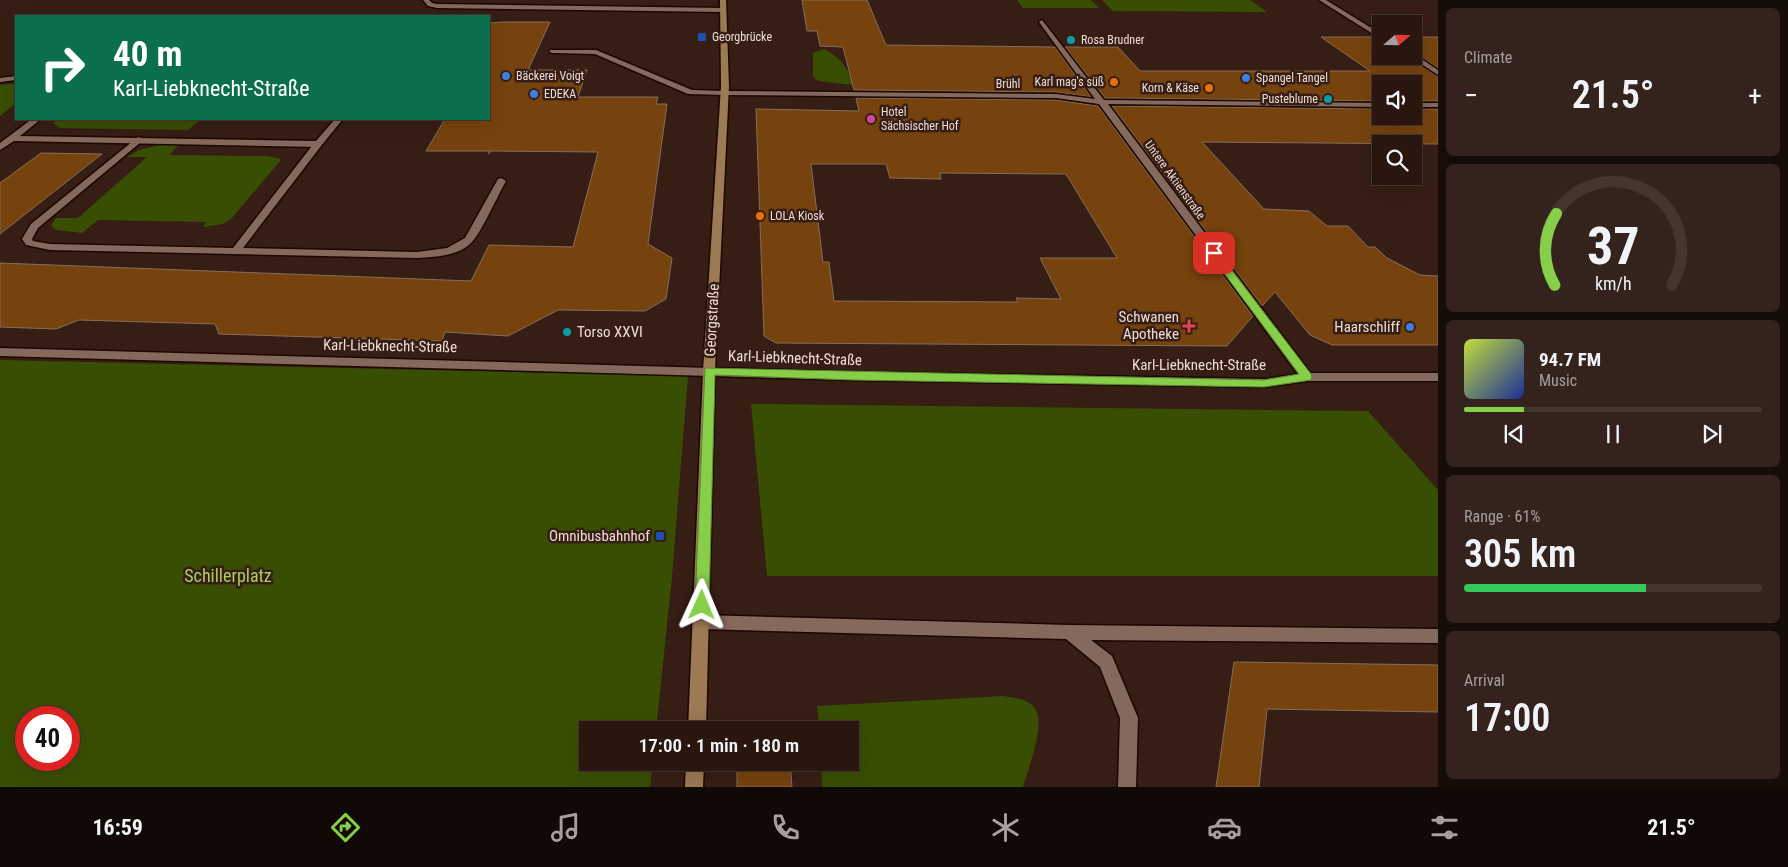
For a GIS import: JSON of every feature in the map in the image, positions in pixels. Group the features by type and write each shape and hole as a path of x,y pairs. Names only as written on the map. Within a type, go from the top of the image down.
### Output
{"street":[{"path":"426,0 430,5 437,6 723,10"},
{"name":"Georgstraße","path":"696,721 702,622 709,371 724,93 723,0"},
{"path":"1322,0 1372,31"},
{"name":"Untere Aktienstraße","path":"1042,22 1307,377"},
{"name":"Brühl","path":"552,51 596,52 691,92 1056,96 1102,102 1372,104"},
{"path":"1422,63 1438,73"},
{"path":"0,80 15,78"},
{"path":"1422,105 1438,105"},
{"path":"0,147 36,120"},
{"path":"235,252 338,120"},
{"path":"13,138 318,144"},
{"path":"138,140 34,226 29,233 28,239 30,243 50,247 235,252 417,255 451,251 462,246 472,236 500,181"},
{"name":"Karl-Liebknecht-Straße","path":"0,352 854,376 1264,383 1307,377 1438,377"},
{"path":"702,622 1069,632 1438,636"},
{"path":"1069,632 1106,662 1129,718 1127,787"},
{"path":"694,787 695,771"}],"green space":[{"path":"1017,0 1091,0 1099,8 1023,8"},
{"path":"1102,0 1250,0 1267,12 1113,11"},
{"path":"824,49 843,63 853,85 819,81 813,77 813,53"},
{"path":"15,84 15,104 0,116 0,85"},
{"path":"57,120 200,120 188,130 60,128 53,123"},
{"path":"159,145 179,145 169,155 264,156 281,160 231,219 223,224 203,227 206,222 98,220 82,233 56,230 51,225 56,218 78,218 147,157 127,157 139,150"},
{"name":"Schillerplatz","path":"0,360 688,376 672,577 657,721 579,721 579,771 652,771 650,787 0,787"},
{"path":"751,404 1368,411 1438,490 1438,576 767,576"},
{"path":"1004,696 1020,699 1034,707 1037,714 1038,734 1023,787 822,787 821,771 859,771 859,721 818,721 817,706"}],"building":[{"path":"802,0 867,0 886,45 1055,47 1091,97 1056,92 854,90 843,47 820,46 817,31 807,31"},
{"path":"550,22 528,70 587,70 578,97 658,97 656,104 667,104 648,244 672,258 666,299 645,311 558,310 508,336 445,332 442,341 219,334 215,324 79,320 56,329 0,327 0,263 471,281 489,245 573,247 598,152 490,151 489,154 489,151 426,151 444,120 490,120 490,23"},
{"path":"1321,37 1372,37 1372,65 1420,65 1438,77 1438,101 1422,101 1422,75 1372,75 1372,101 1105,98 1065,47 1118,47 1140,71 1370,71"},
{"path":"1422,37 1438,37 1438,68 1422,57"},
{"path":"856,98 1056,100 1098,106 1253,316 1227,346 776,343 764,336 756,109 859,111","holes":["811,164 886,164 890,178 941,179 940,173 1066,174 1117,258 1040,258 1061,299 1016,298 1018,302 834,301 829,262 823,262"]},
{"path":"1112,106 1372,109 1372,125 1422,125 1422,109 1438,109 1438,144 1422,144 1422,135 1372,135 1372,143 1202,142 1264,209 1309,211 1327,226 1348,226 1368,247 1375,247 1387,258 1420,275 1438,276 1438,345 1332,345 1310,335 1275,292 1262,306"},
{"path":"41,153 102,154 0,234 0,183"},
{"path":"1234,662 1438,665 1438,712 1267,709 1259,787 1216,787"},
{"path":"737,771 791,771 792,787 737,787"}],"place":[{"name":"Georgbrücke","path":"702,37"},
{"name":"Rosa Brudner","path":"1071,40"},
{"name":"Bäckerei Voigt","path":"506,76"},
{"name":"Spangel Tangel","path":"1246,78"},
{"name":"Karl mag's süß","path":"1114,82"},
{"name":"Korn & Käse","path":"1209,88"},
{"name":"EDEKA","path":"534,94"},
{"name":"Pusteblume","path":"1328,99"},
{"name":"Hotel Sächsischer Hof","path":"871,119"},
{"name":"LOLA Kiosk","path":"760,216"},
{"name":"Schwanen Apotheke","path":"1189,326"},
{"name":"Haarschliff","path":"1410,327"},
{"name":"Torso XXVI","path":"567,332"},
{"name":"Omnibusbahnhof","path":"660,536"}],"route":[{"path":"702,605 709,371 854,376 1264,383 1307,377 1214,253"}]}
